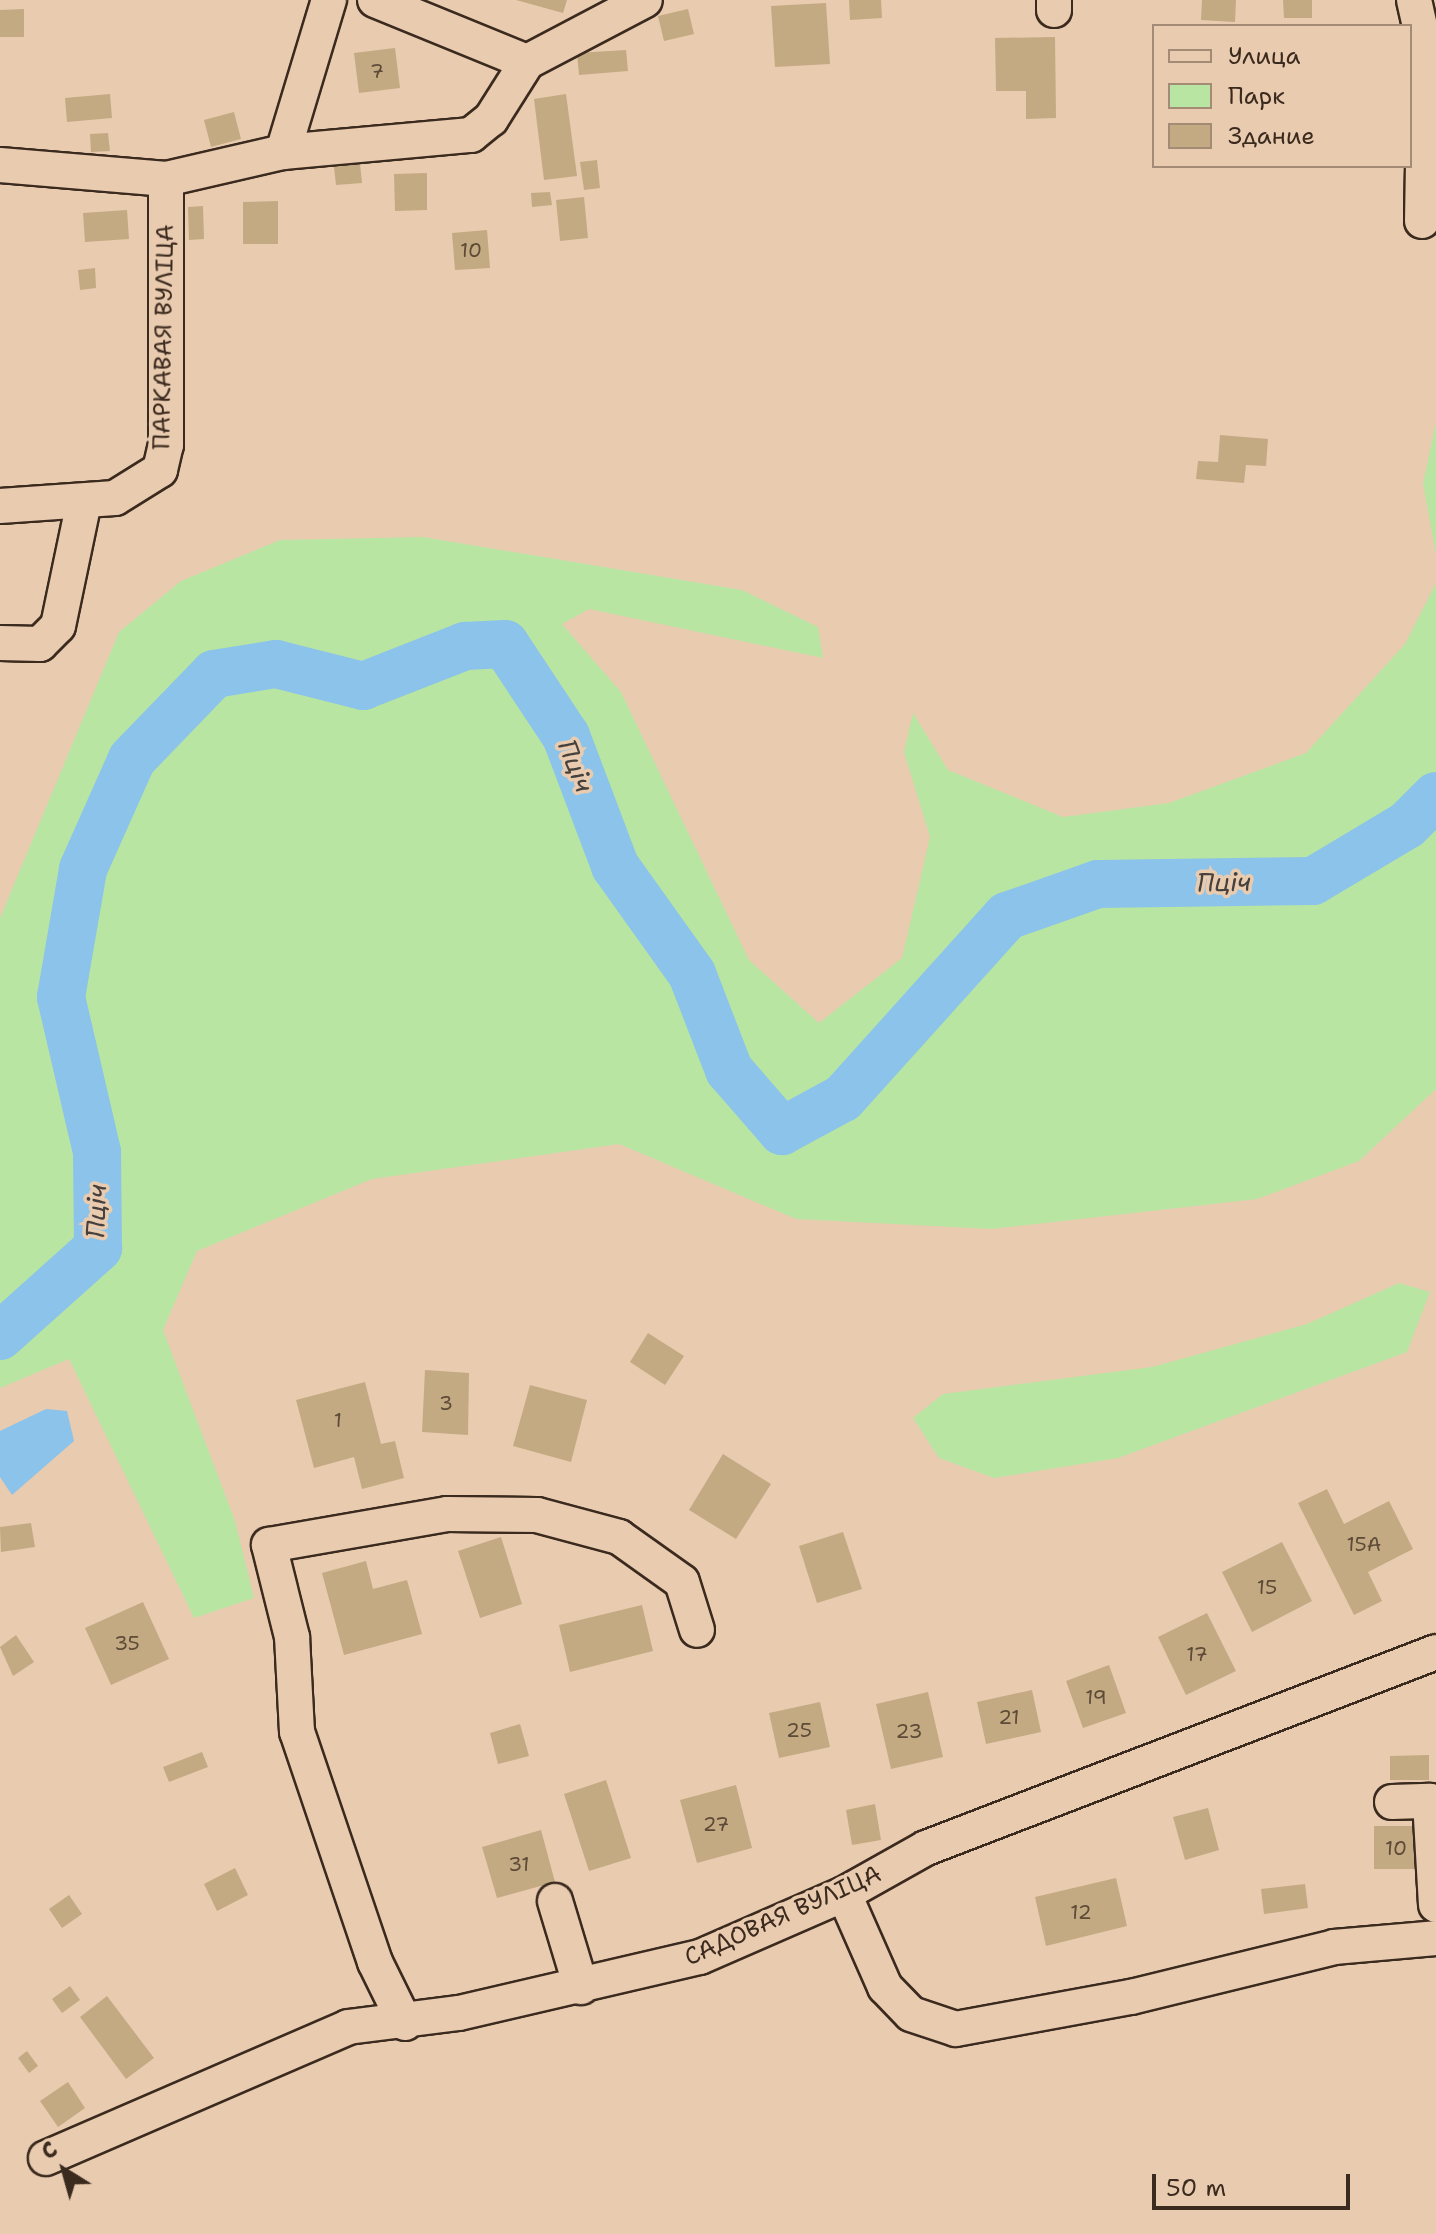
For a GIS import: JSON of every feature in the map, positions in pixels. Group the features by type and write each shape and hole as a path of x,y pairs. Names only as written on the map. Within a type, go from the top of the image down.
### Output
{"street":[{"path":"283,152 329,0"},
{"path":"375,0 527,62"},
{"path":"0,165 166,179 283,152 471,135 491,119 527,62 645,0"},
{"path":"1414,0 1425,49 1422,221"},
{"name":"ПАРКАВАЯ ВУЛІЦА","path":"0,506 84,502 130,492 160,470 166,179"},
{"path":"0,643 40,644 58,626 84,502"},
{"path":"405,2023 375,1962 297,1732 296,1684 269,1545 447,1514 537,1515 619,1537 682,1582 697,1630"},
{"name":"САДОВАЯ ВУЛІЦА","path":"46,2158 348,2027 405,2023 581,1987 700,1957 844,1894 926,1848 1436,1652"},
{"path":"1392,1802 1430,1801 1436,1905"},
{"path":"844,1894 885,1987 911,2014 956,2029 1131,1997 1334,1947 1436,1938"},
{"path":"555,1901 581,1987"}],"green space":[{"path":"1436,422 1436,554 1423,484"},
{"path":"423,537 742,590 818,627 823,658 589,609 562,624 621,692 749,960 819,1023 902,958 930,837 904,752 913,713 948,770 1063,817 1169,803 1306,753 1405,644 1436,583 1436,1089 1359,1161 1257,1199 992,1229 796,1219 619,1144 372,1179 197,1251 163,1330 235,1521 254,1598 194,1618 69,1359 0,1388 0,918 119,632 181,581 280,540"},
{"path":"1399,1283 1430,1292 1407,1352 1118,1458 994,1478 939,1458 913,1418 943,1394 1152,1367 1307,1324"}],"water":[{"path":"46,1409 67,1411 74,1441 12,1495 0,1477 0,1431"}],"building":[{"path":"516,0 567,0 563,13"},
{"path":"849,0 881,0 882,18 850,20"},
{"path":"1202,0 1236,0 1235,22 1201,20"},
{"path":"1283,0 1312,0 1312,18 1284,18"},
{"path":"826,3 830,64 775,67 771,6"},
{"path":"24,9 24,37 0,37 0,10"},
{"path":"688,9 694,34 664,41 658,16"},
{"path":"1055,37 1056,118 1026,119 1026,91 996,91 995,38"},
{"path":"395,48 400,88 359,93 354,53"},
{"path":"626,50 628,71 579,75 577,53"},
{"path":"110,94 112,118 67,122 65,98"},
{"path":"566,94 577,176 544,180 534,99"},
{"path":"234,112 241,139 211,147 204,120"},
{"path":"108,133 110,151 91,152 90,134"},
{"path":"597,160 600,188 584,190 580,162"},
{"path":"360,164 362,183 336,185 334,167"},
{"path":"427,173 427,210 395,211 394,174"},
{"path":"550,192 552,205 532,207 531,193"},
{"path":"584,197 588,238 560,241 556,200"},
{"path":"278,201 278,244 243,244 243,202"},
{"path":"203,206 204,239 189,240 188,207"},
{"path":"127,210 129,239 85,242 83,213"},
{"path":"487,230 490,268 455,270 452,233"},
{"path":"95,268 96,288 80,290 78,270"},
{"path":"1220,435 1268,439 1266,466 1246,465 1244,483 1196,479 1198,461 1218,462"},
{"path":"648,1333 684,1356 665,1385 630,1362"},
{"path":"425,1370 469,1373 468,1435 422,1432"},
{"path":"365,1382 381,1444 395,1441 404,1478 362,1489 354,1457 314,1468 296,1400"},
{"path":"530,1385 587,1400 571,1462 513,1446"},
{"path":"723,1454 771,1484 736,1539 689,1510"},
{"path":"1327,1489 1344,1524 1389,1501 1413,1549 1368,1572 1382,1601 1354,1615 1298,1503"},
{"path":"31,1523 35,1547 1,1552 0,1527"},
{"path":"843,1532 862,1589 817,1603 799,1546"},
{"path":"501,1537 522,1604 480,1618 458,1551"},
{"path":"1282,1542 1312,1601 1252,1632 1222,1572"},
{"path":"366,1561 373,1589 407,1580 422,1634 344,1655 322,1573"},
{"path":"143,1602 169,1659 111,1685 85,1628"},
{"path":"642,1605 653,1651 570,1672 559,1625"},
{"path":"1207,1613 1236,1671 1186,1695 1158,1637"},
{"path":"16,1635 34,1662 13,1676 0,1647"},
{"path":"1109,1665 1126,1713 1083,1728 1066,1681"},
{"path":"1032,1690 1041,1732 986,1744 977,1702"},
{"path":"928,1692 943,1757 891,1769 876,1704"},
{"path":"820,1702 830,1747 779,1758 769,1713"},
{"path":"520,1724 529,1756 498,1764 490,1733"},
{"path":"202,1752 208,1767 169,1782 163,1767"},
{"path":"1429,1755 1429,1780 1390,1780 1390,1756"},
{"path":"606,1780 631,1858 589,1871 564,1794"},
{"path":"736,1785 752,1848 697,1863 680,1800"},
{"path":"875,1804 881,1840 852,1845 846,1810"},
{"path":"1208,1808 1219,1850 1185,1860 1173,1817"},
{"path":"1374,1826 1418,1826 1418,1869 1374,1869"},
{"path":"541,1830 555,1882 497,1898 482,1847"},
{"path":"235,1868 248,1895 217,1911 204,1884"},
{"path":"1116,1878 1127,1926 1046,1946 1035,1897"},
{"path":"1305,1884 1308,1908 1264,1914 1261,1889"},
{"path":"69,1895 82,1914 62,1928 49,1909"},
{"path":"70,1986 80,2000 62,2013 52,1999"},
{"path":"107,1996 154,2058 126,2079 80,2017"},
{"path":"27,2051 38,2066 29,2073 18,2058"},
{"path":"68,2082 85,2108 58,2127 40,2101"}],"waterway":[{"name":"Пціч","path":"0,1336 98,1248 97,1152 61,997 83,869 132,759 214,674 276,664 363,686 465,646 505,644 566,736 615,866 692,974 729,1070 782,1131 843,1098 1007,916 1098,884 1313,881 1407,825 1436,796"}]}
